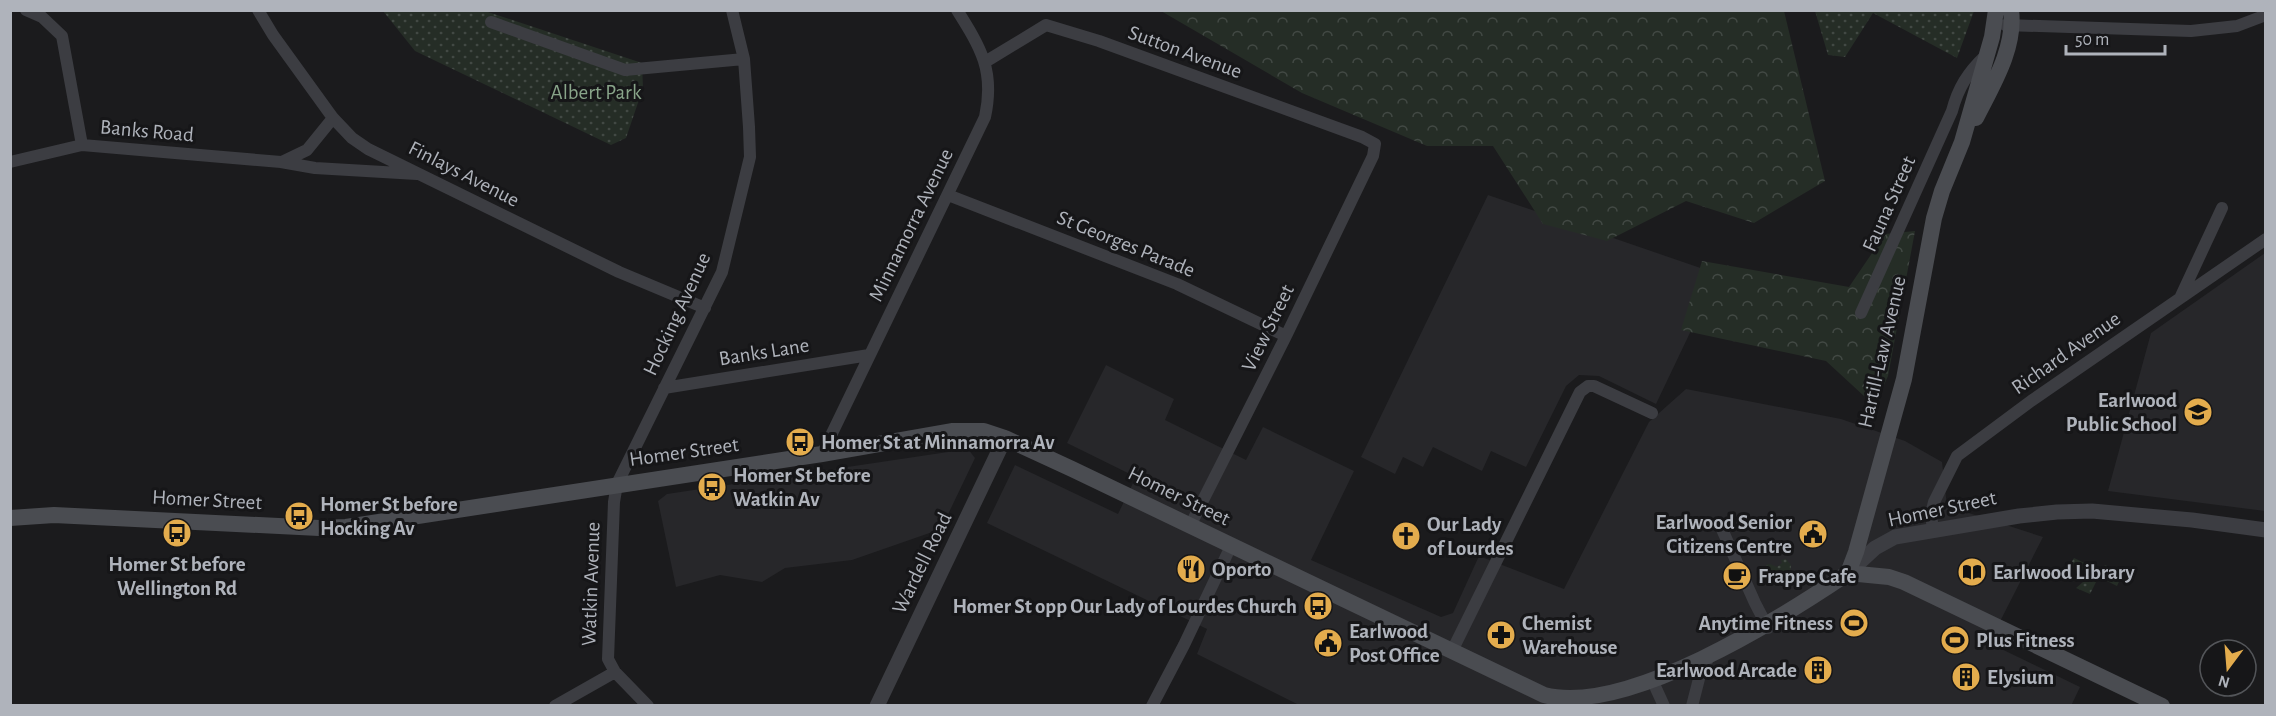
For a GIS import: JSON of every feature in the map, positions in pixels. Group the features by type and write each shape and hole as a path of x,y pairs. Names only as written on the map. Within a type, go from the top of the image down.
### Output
{"main road":[{"name":"Hartill-Law Avenue","path":"1848,573 1856,552 1904,379 1934,218 1942,191 1962,142 1988,53 2003,18"},
{"name":"Hartill-Law Avenue","path":"1962,142 1975,121 2009,45 2003,18"},
{"name":"Homer Street","path":"10,518 54,515 319,528 346,527 822,454 953,431 984,431 1005,438 1544,695 1568,702 1609,698 1654,684 1768,627 1848,573"},
{"path":"1848,573 1889,577 1904,582 2162,705"}],"street":[{"path":"26,10 42,17 62,36 82,145"},
{"name":"Finlays Avenue","path":"258,10 273,35 333,118 352,138 369,149 619,272 705,308"},
{"name":"Hocking Avenue","path":"617,484 722,272 750,157 744,58 732,10"},
{"name":"Minnamorra Avenue","path":"822,454 985,117 989,86 986,62 957,10"},
{"path":"2003,18 2058,28 2216,30 2237,26 2265,15"},
{"path":"491,22 626,70 744,58"},
{"name":"Sutton Avenue","path":"986,62 1046,25 1099,41 1362,137 1375,144"},
{"name":"Fauna Street","path":"1862,313 1952,111 1962,83 1988,53"},
{"path":"1952,111 1959,101 1965,99 1969,102 1969,115"},
{"name":"Banks Road","path":"281,162 308,150 333,118"},
{"name":"View Street","path":"1190,526 1287,336 1373,156 1375,144"},
{"name":"Banks Road","path":"10,162 82,145 281,162 315,168 423,175"},
{"name":"St Georges Parade","path":"948,195 1177,285 1287,336"},
{"path":"2180,298 2222,208"},
{"name":"Richard Avenue","path":"1933,530 1931,514 1934,502 1957,456 2031,401 2265,239"},
{"name":"Banks Lane","path":"664,388 870,355"},
{"path":"1452,651 1580,392 1588,386 1594,386 1652,413"},
{"name":"Wardell Road","path":"877,705 1005,438"},
{"name":"Watkin Avenue","path":"617,484 614,502 608,660 615,672 648,705"},
{"name":"Homer Street","path":"1848,573 1875,548 1895,537 2057,512 2092,511 2192,520 2265,530"},
{"path":"1721,527 1768,627"},
{"path":"1152,705 1184,645 1231,546"},
{"path":"1692,705 1701,671 1708,659"},
{"path":"555,705 615,672"},
{"path":"1654,684 1664,705"}],"shaded area":[{"path":"1488,195 1718,274 1656,404 1599,376 1579,375 1566,386 1526,467 1491,451 1482,471 1433,447 1423,467 1403,457 1395,474 1361,457"},
{"name":"Earlwood Public School","path":"2265,253 2265,511 2108,491 2151,333"},
{"path":"1106,365 1174,399 1165,420 1246,460 1263,427 1354,471 1311,560 1441,617 1453,613 1479,556 1564,589 1649,422 1686,389 1841,419 1905,441 1942,462 1947,506 2043,537 1989,643 2080,687 2071,706 1299,705 1197,654 1207,629 987,523 1015,465 1118,514 1136,477 1067,443"},
{"path":"968,449 975,458 941,529 852,560 785,568 762,582 720,575 676,587 658,501 667,494"}],"green space":[{"path":"1815,10 1974,11 1957,58 1873,13 1845,57 1828,55"},
{"name":"Albert Park","path":"383,11 485,11 642,63 643,88 626,138 611,145 415,51"},
{"path":"1161,11 1784,11 1825,181 1754,223 1686,201 1607,241 1543,224 1493,146 1427,146 1302,93"},
{"path":"1915,231 1888,376 1877,400 1864,396 1826,361 1681,330 1702,261 1849,287 1885,234"},
{"path":"2074,558 2101,571 2105,565 2114,569 2109,574 2118,571 2123,573 2117,586 2103,579 2104,575 2100,574 2090,594 2076,588 2090,576 2079,582 2084,571 2070,565"},
{"path":"1786,559 1791,565 1790,575 1776,586 1768,581 1766,565 1777,567 1782,563 1781,560"}],"place":[{"name":"Earlwood Public School","path":"2198,412"},
{"name":"Homer St at Minnamorra Av","path":"800,442"},
{"name":"Homer St before Watkin Av","path":"712,487"},
{"name":"Homer St before Hocking Av","path":"299,516"},
{"name":"Homer St before Wellington Rd","path":"177,533"},
{"name":"Earlwood Senior Citizens Centre","path":"1813,534"},
{"name":"Our Lady of Lourdes","path":"1406,536"},
{"name":"Oporto","path":"1191,569"},
{"name":"Earlwood Library","path":"1972,572"},
{"name":"Frappe Cafe","path":"1737,576"},
{"name":"Homer St opp Our Lady of Lourdes Church","path":"1318,606"},
{"name":"Anytime Fitness","path":"1854,623"},
{"name":"Chemist Warehouse","path":"1501,635"},
{"name":"Plus Fitness","path":"1955,640"},
{"name":"Earlwood Post Office","path":"1328,643"},
{"name":"Earlwood Arcade","path":"1818,670"},
{"name":"Elysium","path":"1966,677"}]}
